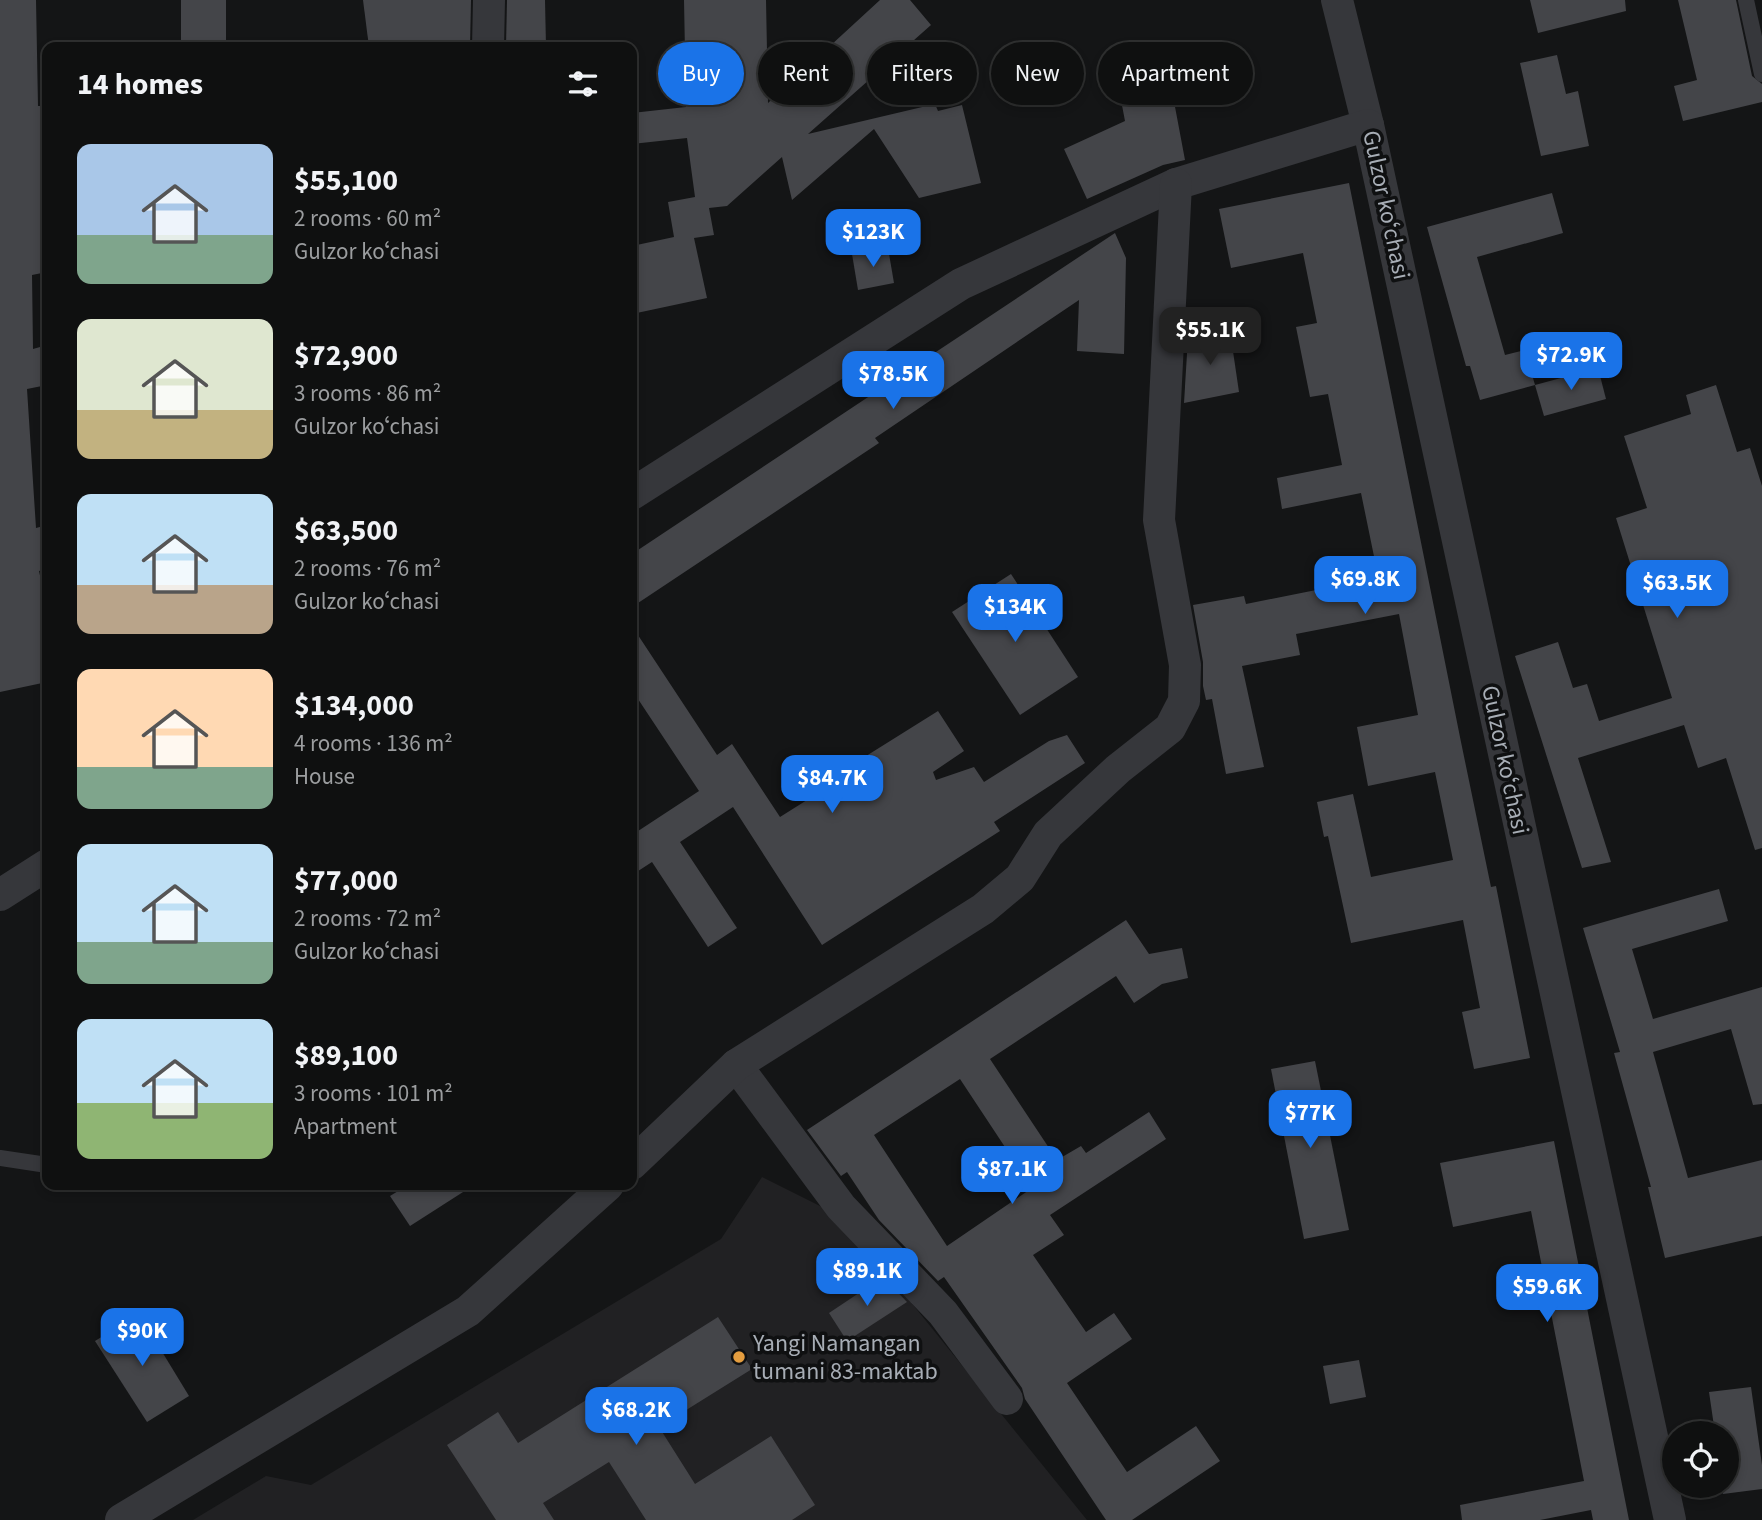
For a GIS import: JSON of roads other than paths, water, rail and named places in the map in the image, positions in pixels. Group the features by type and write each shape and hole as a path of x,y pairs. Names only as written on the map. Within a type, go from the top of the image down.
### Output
{"street":[{"path":"488,42 489,0"},
{"name":"Gulzor koʻchasi","path":"1337,0 1368,125 1670,1520"},
{"path":"637,491 961,284 1176,184 1368,125"},
{"path":"637,1159 736,1065 983,909 1020,878 1048,834 1118,769 1170,728 1184,701 1185,665 1159,520 1176,184"},
{"path":"0,895 42,868"},
{"path":"736,1065 841,1206 943,1313 1007,1399"},
{"path":"121,1520 468,1311 602,1190"}],"lane":[{"path":"1746,0 1762,74"},
{"path":"0,1158 42,1164"}],"place":[{"name":"Yangi Namangan tumani 83-maktab","path":"739,1357"}]}
